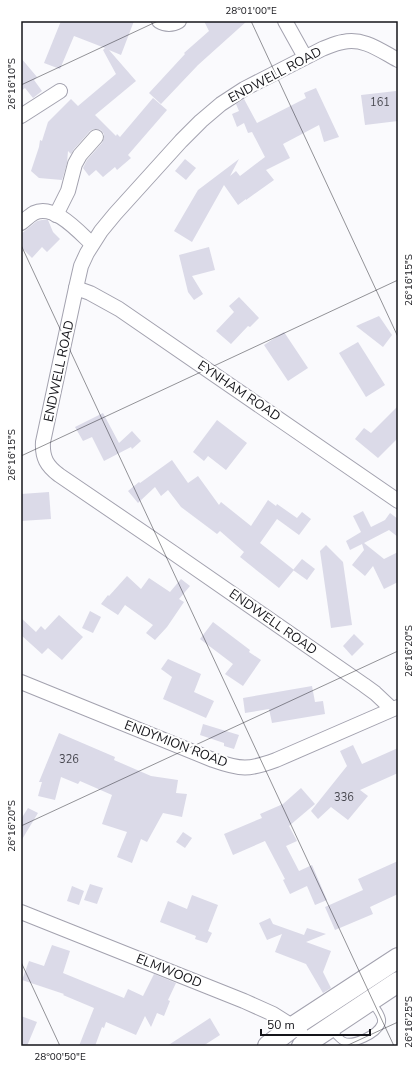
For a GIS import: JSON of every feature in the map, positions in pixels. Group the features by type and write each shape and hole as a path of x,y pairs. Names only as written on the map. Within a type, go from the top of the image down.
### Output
{"main road":[{"path":"268,1046 294,1026 398,958"},
{"path":"306,1043 398,982"}],"street":[{"path":"159,21 164,24 170,24 179,21"},
{"path":"285,21 306,57"},
{"name":"ENDWELL ROAD","path":"395,708 172,552 59,476 47,463 44,456 43,442 81,266 92,244 101,231 181,141 221,104 244,89 334,44 352,41 362,42 371,45 398,60"},
{"path":"21,116 60,91"},
{"path":"56,214 68,191 75,164 96,137"},
{"path":"21,223 34,213 44,211 50,212 56,214 68,223 92,244"},
{"name":"EYNHAM ROAD","path":"76,288 90,293 118,309 398,501"},
{"name":"ENDYMION ROAD","path":"21,682 213,760 238,768 252,768 263,765 395,708"},
{"name":"ELMWOOD","path":"21,912 273,1014 294,1026 306,1043"}],"lane":[{"path":"330,1027 339,1038 348,1042 356,1042 370,1036 381,1024 381,1019 377,1009 370,1000"}],"building":[{"path":"61,21 134,21 121,55 109,50 136,81 95,115 116,136 117,134 120,137 153,98 167,110 128,155 131,158 117,170 115,167 103,177 96,170 89,176 83,168 87,160 104,139 104,134 101,130 97,129 90,131 71,154 68,151 67,163 62,180 39,178 31,171 40,140 42,141 48,122 71,99 78,106 116,74 103,50 105,48 74,36 60,69 44,63"},
{"path":"204,21 247,21 198,65 161,104 149,93 185,54 184,53 209,31"},
{"path":"21,58 37,77 34,80 42,91 33,98 25,88 21,91"},
{"path":"316,88 339,137 324,142 319,125 283,144 290,158 266,170 274,180 238,205 224,185 192,242 174,231 198,190 239,159 230,176 236,171 240,176 265,157 252,132 248,133 244,123 237,127 232,114 239,111 236,104 244,99 257,123 306,98 304,93"},
{"path":"396,91 398,121 365,125 361,95"},
{"path":"185,159 196,168 186,180 175,171"},
{"path":"48,220 53,232 60,239 47,252 42,247 32,258 21,247 21,234 37,221"},
{"path":"209,247 215,270 192,276 203,294 194,300 188,292 179,255"},
{"path":"239,297 259,318 250,327 248,326 231,344 216,331 234,312 229,306"},
{"path":"379,316 392,335 383,347 356,326"},
{"path":"284,332 308,368 288,381 264,345"},
{"path":"358,342 385,385 366,397 339,353"},
{"path":"398,406 398,438 378,458 355,439 364,428 371,433"},
{"path":"103,413 119,443 132,431 141,441 132,449 131,447 104,461 92,437 83,441 75,427"},
{"path":"217,420 247,443 226,470 208,456 204,461 193,452"},
{"path":"172,460 188,483 198,476 219,505 221,502 251,526 268,500 276,506 277,504 297,518 302,512 311,519 299,535 277,519 260,543 294,570 279,588 240,557 244,552 220,531 217,534 181,507 168,490 161,496 155,487 138,503 128,491"},
{"path":"49,492 51,519 21,521 21,494"},
{"path":"363,511 371,527 385,520 390,513 398,519 398,537 389,530 364,543 384,559 398,552 398,582 384,589 373,566 365,576 352,565 364,550 362,544 350,550 346,541 361,532 353,516"},
{"path":"326,545 343,562 352,625 331,628 320,551"},
{"path":"302,559 315,569 307,580 293,570"},
{"path":"127,576 141,589 149,578 170,592 181,579 190,586 179,599 184,602 167,627 155,640 146,633 153,625 125,605 118,615 101,604"},
{"path":"90,611 101,617 93,633 82,628"},
{"path":"59,615 83,637 62,660 48,648 42,654 21,635 21,618 36,632 41,626 45,630"},
{"path":"213,622 261,660 243,686 225,674 233,664 200,639"},
{"path":"354,634 364,644 352,656 343,646"},
{"path":"168,659 201,674 194,692 214,701 206,718 163,699 172,677 161,669"},
{"path":"312,686 315,702 323,701 325,714 272,723 269,709 245,713 243,698"},
{"path":"203,724 239,735 234,749 224,746 224,743 200,735"},
{"path":"59,733 115,757 114,760 151,776 178,780 176,793 187,794 182,817 163,813 147,842 141,839 132,863 117,857 127,832 102,824 112,795 80,781 78,784 61,777 55,800 38,796 42,782 39,782"},
{"path":"353,745 362,764 398,748 398,773 360,790 368,796 348,820 331,807 318,819 311,811 347,766 340,751"},
{"path":"301,788 315,804 289,826 297,841 286,846 299,871 312,865 327,900 315,905 307,886 290,894 283,880 285,879 265,841 233,855 224,834 262,818 260,814 283,804"},
{"path":"28,808 38,813 21,841 21,819"},
{"path":"183,832 192,838 185,848 176,842"},
{"path":"398,861 398,894 370,907 373,914 335,930 325,907 363,890 358,879"},
{"path":"90,884 103,888 97,904 84,900"},
{"path":"72,886 84,891 79,905 67,901"},
{"path":"192,895 218,905 208,931 212,933 207,943 195,939 196,936 160,922 168,901 187,909"},
{"path":"270,918 273,924 304,935 307,928 326,934 306,942 331,951 323,972 331,988 323,993 306,964 275,952 282,934 267,940 259,923"},
{"path":"52,945 70,951 63,973 124,998 128,989 143,996 154,974 176,983 168,1000 170,1001 164,1016 157,1013 151,1027 145,1016 136,1035 106,1022 104,1028 102,1027 95,1046 79,1046 94,1008 63,995 64,994 22,980 29,961 44,966"},
{"path":"21,1016 37,1022 27,1046 21,1046"},
{"path":"210,1018 220,1035 203,1046 167,1046"}]}
